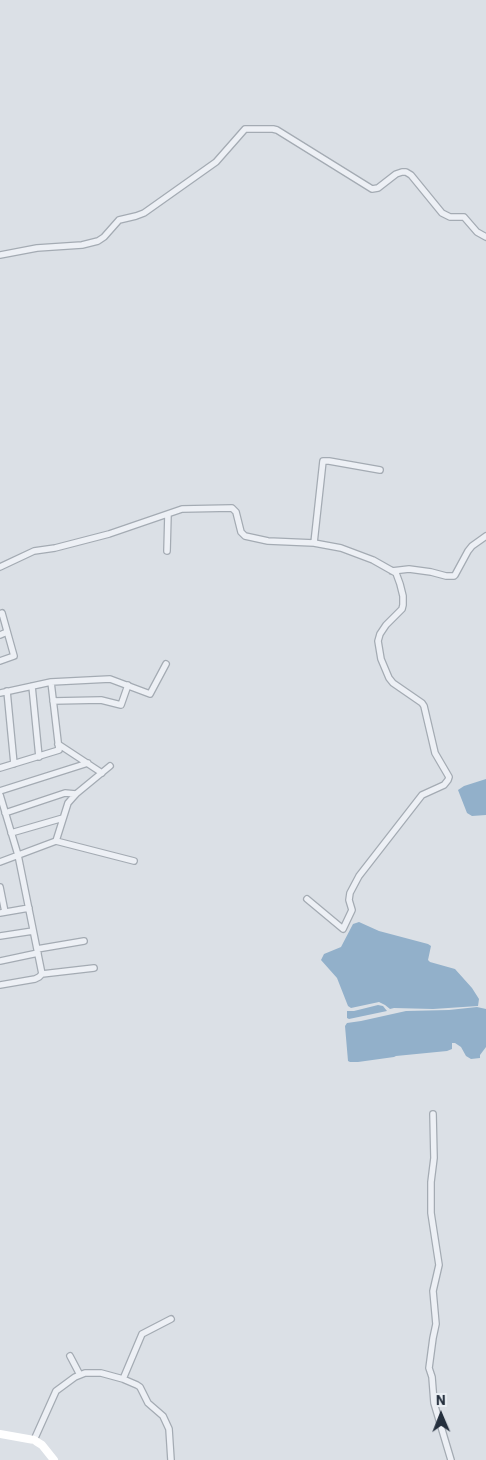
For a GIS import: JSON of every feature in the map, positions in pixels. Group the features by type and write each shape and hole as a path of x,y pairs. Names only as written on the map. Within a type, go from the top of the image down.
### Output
{"main road":[{"path":"0,1434 34,1440 42,1445 54,1460"}],"street":[{"path":"0,255 46,247 82,245 98,241 104,237 118,220 131,218 144,212 216,162 245,129 277,130 372,190 378,188 396,174 406,172 411,175 442,213 450,217 464,217 477,232 486,237"},
{"path":"314,543 322,461 380,470"},
{"path":"0,567 34,551 55,548 109,534 182,510 232,508 236,512 241,532 245,536 268,541 314,543 341,548 359,554 397,575 403,596 403,605 402,609 380,634 378,641 381,659 393,683 424,706 435,753 449,777 444,785 422,795 359,876 350,894 349,900 352,910 343,929 307,899"},
{"path":"167,551 168,514"},
{"path":"392,571 409,569 454,576 468,551 486,536"},
{"path":"0,614 2,613 14,656 0,661"},
{"path":"0,635 7,632"},
{"path":"0,693 51,682 110,679 150,694 166,664"},
{"path":"0,768 59,750 51,682"},
{"path":"53,701 101,700 121,705 128,685"},
{"path":"32,686 39,757"},
{"path":"7,691 14,764"},
{"path":"58,744 102,773"},
{"path":"0,791 88,763"},
{"path":"56,841 68,803 110,766"},
{"path":"5,813 65,793 76,794"},
{"path":"0,795 18,855 42,974"},
{"path":"11,833 62,818"},
{"path":"0,862 56,841 134,860"},
{"path":"0,887 2,912 28,908"},
{"path":"0,936 33,931"},
{"path":"0,962 37,951 84,941"},
{"path":"0,985 40,978 42,974 94,968"},
{"path":"433,1114 434,1158 430,1213 440,1265 434,1291 436,1324 432,1338 429,1368 432,1377 434,1403 452,1460"},
{"path":"123,1379 142,1334 171,1319"},
{"path":"70,1356 80,1375"},
{"path":"34,1440 56,1391 80,1375 94,1372 101,1373 123,1379 140,1387 148,1403 163,1416 167,1423 171,1460"}],"water":[{"path":"486,779 486,815 472,816 467,813 458,790 464,786"},
{"path":"359,922 379,931 431,946 428,960 455,969 479,999 478,1006 390,1009 379,1002 351,1008 348,1006 337,978 321,960 324,954 341,947 353,924"},
{"path":"378,1005 383,1006 387,1011 347,1018 347,1011"},
{"path":"477,1007 486,1009 486,1047 480,1058 471,1059 466,1056 461,1047 452,1043 452,1049 447,1051 358,1062 348,1061 345,1026 347,1023 406,1011"}]}
